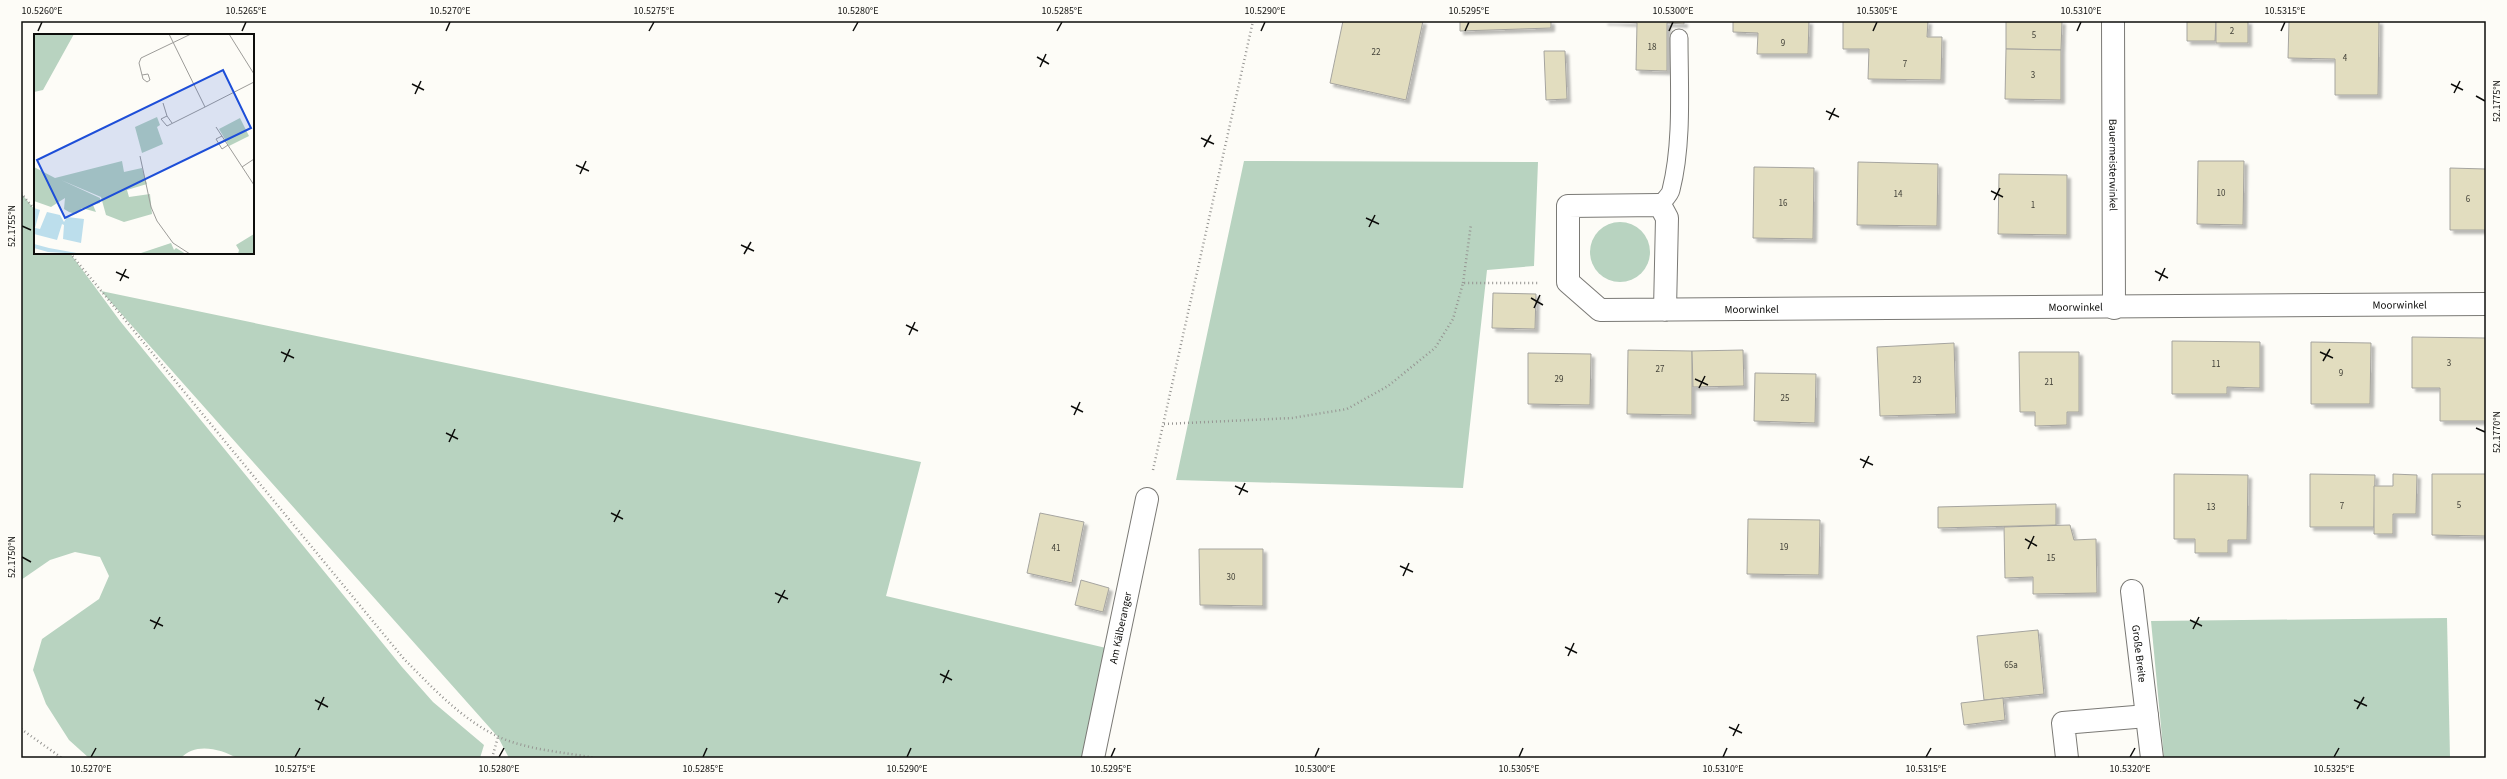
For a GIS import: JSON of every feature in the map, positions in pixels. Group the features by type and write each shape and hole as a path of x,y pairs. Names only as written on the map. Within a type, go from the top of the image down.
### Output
{"street":[{"name":"Bauermeisterwinkel","path":"2113,21 2114,308"},
{"path":"1568,282 1568,206 1660,204 1667,218 1665,310"},
{"name":"Moorwinkel","path":"1568,282 1600,310 2114,308 2486,304"},
{"name":"Am Kälberanger","path":"1093,758 1147,498"},
{"name":"Große Breite","path":"2132,591 2152,758"},
{"path":"2067,758 2063,723 2147,716"}],"lane":[{"path":"1660,204 1671,192 1675,161 1678,128 1679,38"}],"path":[{"path":"1147,498 1253,21"},
{"path":"21,193 34,209"},
{"path":"1164,424 1292,418 1347,409 1388,386 1435,348 1453,319 1463,283 1471,224"},
{"path":"71,254 404,659 440,695 472,722 498,737 531,746 595,758"},
{"path":"1463,283 1568,282"},
{"path":"21,729 62,758"},
{"path":"492,758 498,737"}],"green space":[{"path":"1244,161 1538,162 1534,266 1487,270 1463,488 1176,480"},
{"path":"21,193 34,209 34,254 71,254 120,321 402,667 433,702 484,745 480,758 237,758 216,750 201,749 193,750 181,758 89,758 69,740 46,704 33,670 42,639 99,599 109,576 100,557 75,552 50,560 21,580"},
{"path":"1620,222 1636,227 1641,231 1645,236 1650,252 1645,268 1641,273 1636,277 1620,282 1604,277 1599,273 1595,268 1590,252 1595,236 1599,231 1604,227"},
{"path":"101,291 921,462 886,596 1106,648 1089,758 509,758 498,737"},
{"path":"2447,618 2450,758 2164,758 2151,621"}],"building":[{"path":"1343,21 1423,21 1406,100 1330,83"},
{"path":"1460,21 1551,21 1551,28 1460,31"},
{"path":"1604,21 1684,21 1684,24 1667,23 1667,71 1636,70 1637,23"},
{"path":"1733,21 1809,21 1808,54 1757,54 1758,33 1733,32"},
{"path":"1843,21 1928,21 1927,37 1942,37 1941,80 1868,79 1869,49 1843,49"},
{"path":"2006,21 2062,21 2061,50 2006,49"},
{"path":"2187,21 2216,21 2215,41 2187,41"},
{"path":"2216,21 2248,21 2248,43 2216,43"},
{"path":"2289,21 2379,21 2378,95 2335,95 2335,59 2288,58"},
{"path":"2006,49 2061,50 2061,100 2005,99"},
{"path":"1544,51 1565,51 1567,99 1546,100"},
{"path":"2198,161 2244,161 2243,225 2197,224"},
{"path":"1858,162 1938,164 1937,226 1857,225"},
{"path":"1754,167 1814,168 1813,239 1753,238"},
{"path":"2450,168 2486,169 2486,230 2450,230"},
{"path":"1999,174 2067,175 2067,235 1998,234"},
{"path":"1493,293 1536,294 1535,329 1492,328"},
{"path":"2412,337 2486,338 2486,421 2440,421 2440,388 2412,388"},
{"path":"2172,341 2260,342 2260,388 2227,387 2227,394 2172,394"},
{"path":"2311,342 2371,343 2370,404 2311,404"},
{"path":"1954,343 1956,414 1880,416 1877,347"},
{"path":"1628,350 1692,351 1692,415 1627,414"},
{"path":"1743,350 1744,386 1693,387 1692,351"},
{"path":"2019,352 2079,352 2079,412 2067,412 2067,425 2035,426 2035,412 2020,412"},
{"path":"1528,353 1591,354 1590,405 1528,404"},
{"path":"1755,373 1816,374 1815,423 1754,421"},
{"path":"2174,474 2248,475 2247,540 2228,540 2228,553 2195,553 2195,539 2174,539"},
{"path":"2310,474 2375,475 2374,527 2310,527"},
{"path":"2393,474 2417,475 2416,514 2393,514 2393,534 2374,534 2374,486 2393,486"},
{"path":"2432,474 2486,474 2486,536 2432,535"},
{"path":"2056,504 2056,525 1938,528 1938,507"},
{"path":"1040,513 1084,522 1072,583 1027,573"},
{"path":"1748,519 1820,520 1819,575 1747,574"},
{"path":"2070,525 2074,540 2096,539 2097,593 2033,594 2033,577 2005,578 2004,527"},
{"path":"1199,549 1263,549 1263,606 1200,605"},
{"path":"1081,580 1109,588 1103,612 1075,605"},
{"path":"2038,630 2044,694 1984,700 1977,636"},
{"path":"2003,698 2005,720 1964,725 1961,703"}]}
